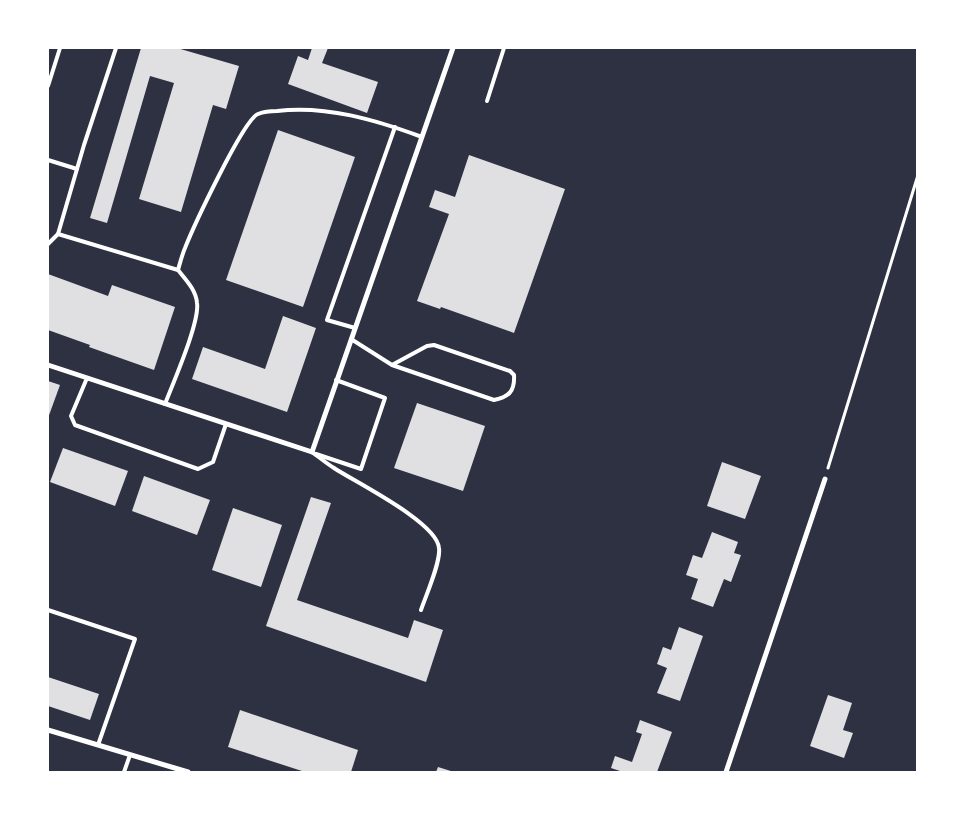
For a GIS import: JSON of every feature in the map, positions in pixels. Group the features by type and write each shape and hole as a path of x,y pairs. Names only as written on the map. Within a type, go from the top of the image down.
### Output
{"street":[{"path":"48,365 312,452 453,48"},
{"path":"726,772 825,479"},
{"path":"48,730 188,772"}],"lane":[{"path":"48,86 60,48"},
{"path":"48,244 58,234 116,48"},
{"path":"487,101 504,48"},
{"path":"178,270 184,249 227,161 248,123 257,114 296,108 323,111 365,118 422,137"},
{"path":"355,328 327,320 395,127"},
{"path":"48,160 77,169"},
{"path":"58,234 178,270 195,294 198,306 194,326 165,404"},
{"path":"351,339 392,364 494,400 505,398 514,383 514,375 510,371 434,345 427,346 392,364"},
{"path":"87,378 71,416 74,425 198,468 213,462 226,424"},
{"path":"312,452 361,469 384,398 336,380"},
{"path":"312,452 334,468 373,490 412,516 438,541 440,550 421,610"},
{"path":"48,610 135,639 98,745"},
{"path":"124,772 130,755"}],"path":[{"path":"825,479 918,175"}],"building":[{"path":"141,48 177,48 239,66 226,109 213,105 181,212 139,199 174,83 150,76 107,223 90,218"},
{"path":"312,48 328,48 322,63 378,82 367,113 288,84 298,56 308,60"},
{"path":"278,130 355,157 303,307 226,280"},
{"path":"469,155 565,189 514,333 441,307 440,309 417,301 449,214 429,207 435,190 455,197"},
{"path":"48,274 108,296 112,285 175,307 154,370 48,330"},
{"path":"283,316 316,328 287,412 192,379 203,347 265,369"},
{"path":"48,381 60,385 48,418"},
{"path":"417,403 485,426 463,491 394,468"},
{"path":"63,448 128,471 115,506 50,482"},
{"path":"722,462 761,476 745,519 707,506"},
{"path":"144,476 210,500 197,535 132,511"},
{"path":"311,497 331,503 297,600 408,638 414,620 443,630 426,682 266,626"},
{"path":"233,508 282,525 261,587 212,570"},
{"path":"712,532 738,542 734,553 741,555 731,582 724,579 713,607 691,599 698,579 686,575 693,555 702,558"},
{"path":"679,627 703,636 680,701 657,693 667,668 657,664 663,647 671,650"},
{"path":"48,677 99,694 90,720 48,706"},
{"path":"828,695 852,703 843,730 853,733 844,758 810,746"},
{"path":"240,710 358,750 351,772 305,772 228,747"},
{"path":"640,720 672,732 657,772 623,772 611,768 615,756 632,762 642,734 636,732"},
{"path":"438,767 454,772 436,772"}]}
